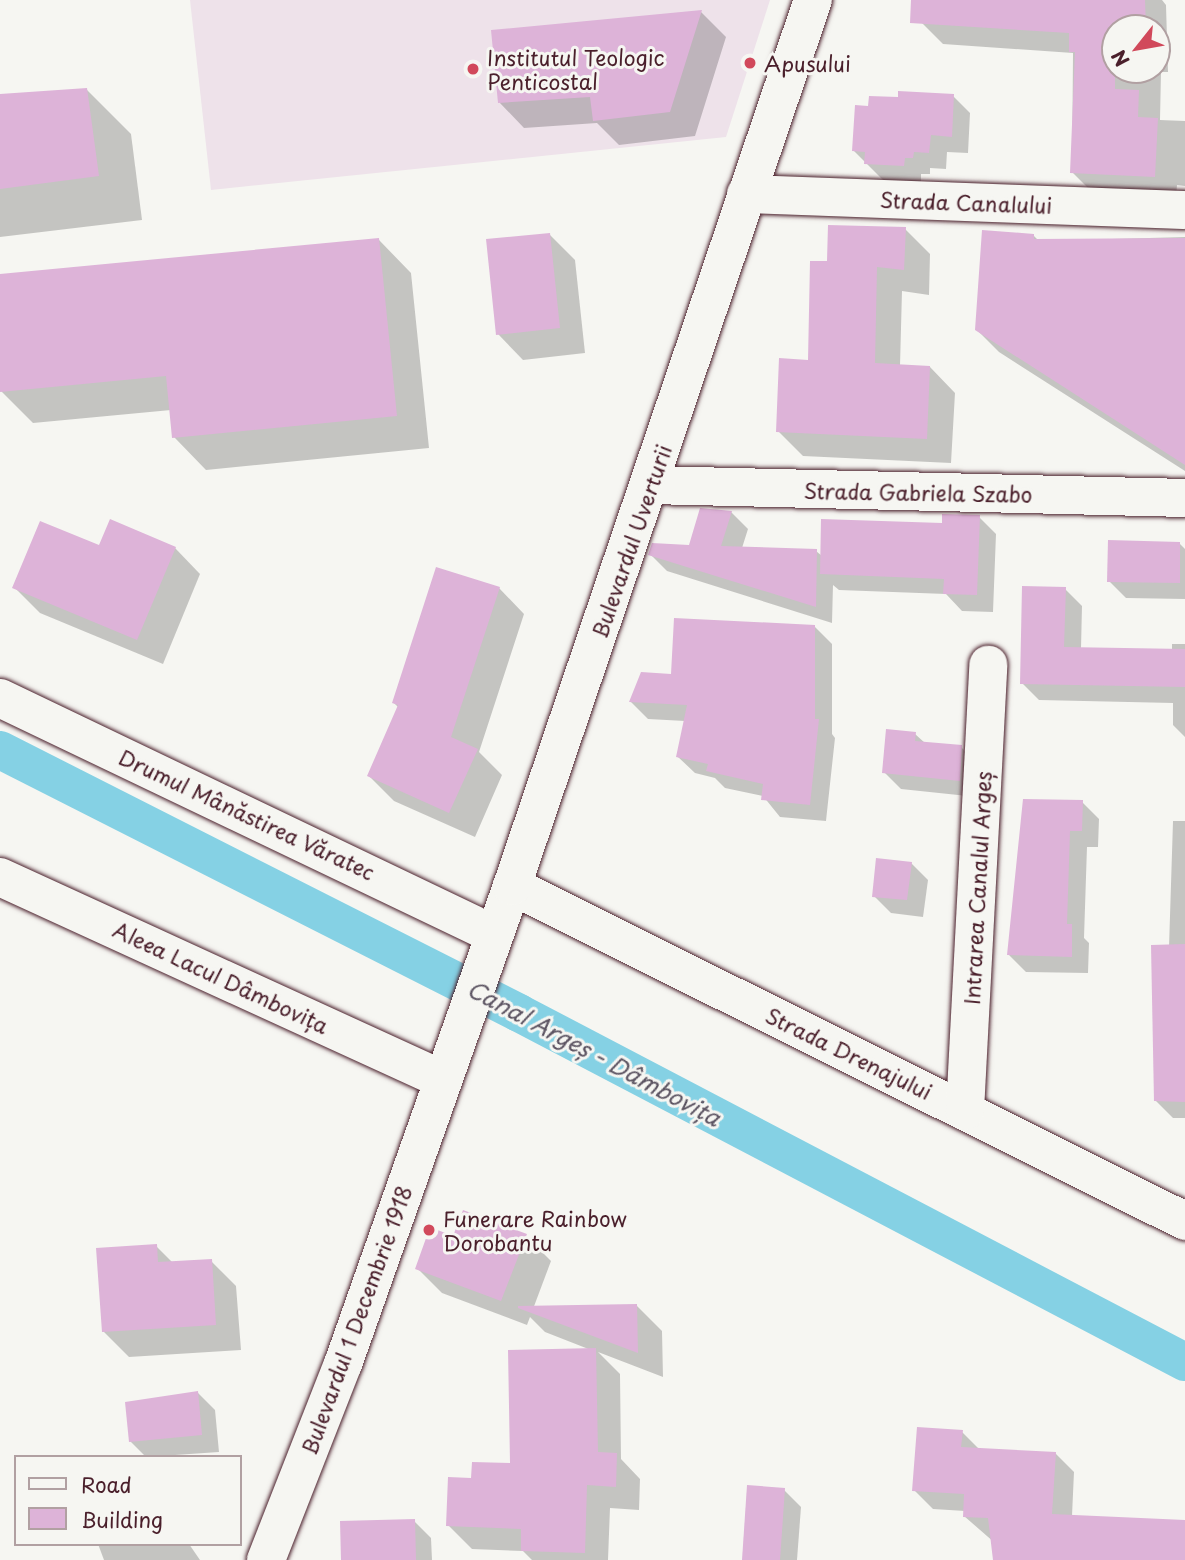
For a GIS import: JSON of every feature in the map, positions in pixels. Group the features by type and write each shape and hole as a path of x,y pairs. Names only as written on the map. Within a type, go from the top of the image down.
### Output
{"street":[{"name":"Bulevardul Uverturii","path":"442,1079 651,485 813,0"},
{"name":"Strada Canalului","path":"746,194 1185,210"},
{"name":"Strada Gabriela Szabo","path":"651,485 1185,498"},
{"name":"Intrarea Canalul Argeș","path":"965,1111 988,665"},
{"name":"Drumul Mânăstirea Văratec","path":"0,698 493,934"},
{"name":"Aleea Lacul Dâmbovița","path":"0,877 442,1079"},
{"name":"Strada Drenajului","path":"512,886 1185,1221"},
{"name":"Bulevardul 1 Decembrie 1918","path":"266,1560 343,1364 442,1079"}],"shaded area":[{"name":"Institutul Teologic Penticostal","path":"190,0 770,0 726,137 211,190"}],"building":[{"path":"911,0 1145,0 1146,14 1101,14 1101,84 1115,84 1115,89 1139,90 1138,117 1158,118 1155,177 1070,173 1075,52 1069,52 1069,33 910,23"},
{"path":"702,10 670,112 593,121 590,97 498,103 491,30"},
{"path":"87,88 99,176 0,189 0,94"},
{"path":"898,91 954,94 952,137 931,135 929,153 914,152 913,158 905,158 904,166 864,164 865,152 852,151 855,105 868,106 869,96 898,97"},
{"path":"828,225 906,227 904,270 877,267 875,363 930,366 927,439 776,432 779,358 808,360 810,261 827,261"},
{"path":"982,230 1034,234 1034,239 1185,238 1185,465 975,330"},
{"path":"550,233 560,328 496,335 486,239"},
{"path":"379,238 397,416 172,438 166,376 0,392 0,274"},
{"path":"700,508 732,511 721,546 817,549 816,607 648,555 652,543 689,545"},
{"path":"942,514 980,515 977,595 943,594 944,579 820,574 821,519 942,523"},
{"path":"110,519 176,547 137,640 12,588 40,521 99,545"},
{"path":"1108,540 1180,542 1180,583 1107,582"},
{"path":"436,567 500,587 451,737 478,749 449,813 367,776 398,705 392,703"},
{"path":"1022,586 1066,587 1064,647 1185,649 1185,687 1020,684"},
{"path":"674,618 815,625 815,719 819,719 810,805 761,800 763,784 706,771 708,764 676,757 687,705 629,702 641,672 671,674"},
{"path":"886,729 916,732 915,741 962,745 960,781 882,773"},
{"path":"1023,799 1083,800 1082,831 1070,831 1067,924 1072,924 1072,957 1007,955"},
{"path":"876,858 912,862 907,900 872,897"},
{"path":"1185,944 1185,1102 1154,1101 1151,945"},
{"path":"463,1210 527,1234 501,1301 415,1269 430,1227 453,1236"},
{"path":"157,1244 158,1262 212,1259 216,1325 102,1332 96,1248"},
{"path":"637,1304 638,1353 518,1308 518,1306"},
{"path":"596,1348 598,1452 617,1453 616,1487 587,1485 585,1553 521,1551 521,1529 446,1526 448,1477 471,1478 472,1462 510,1463 508,1350"},
{"path":"198,1391 202,1435 129,1442 125,1402"},
{"path":"917,1427 963,1430 961,1447 1056,1452 1052,1514 1185,1520 1185,1560 993,1560 988,1518 963,1517 964,1494 912,1491"},
{"path":"747,1485 785,1488 780,1560 742,1560"},
{"path":"415,1519 416,1560 341,1560 340,1521"}],"waterway":[{"name":"Canal Argeș - Dâmbovița","path":"0,750 519,1013 1185,1362"}],"place":[{"name":"Apusului","path":"750,63"},
{"name":"Institutul Teologic Penticostal","path":"473,69"},
{"name":"Funerare Rainbow Dorobantu","path":"429,1230"}]}
